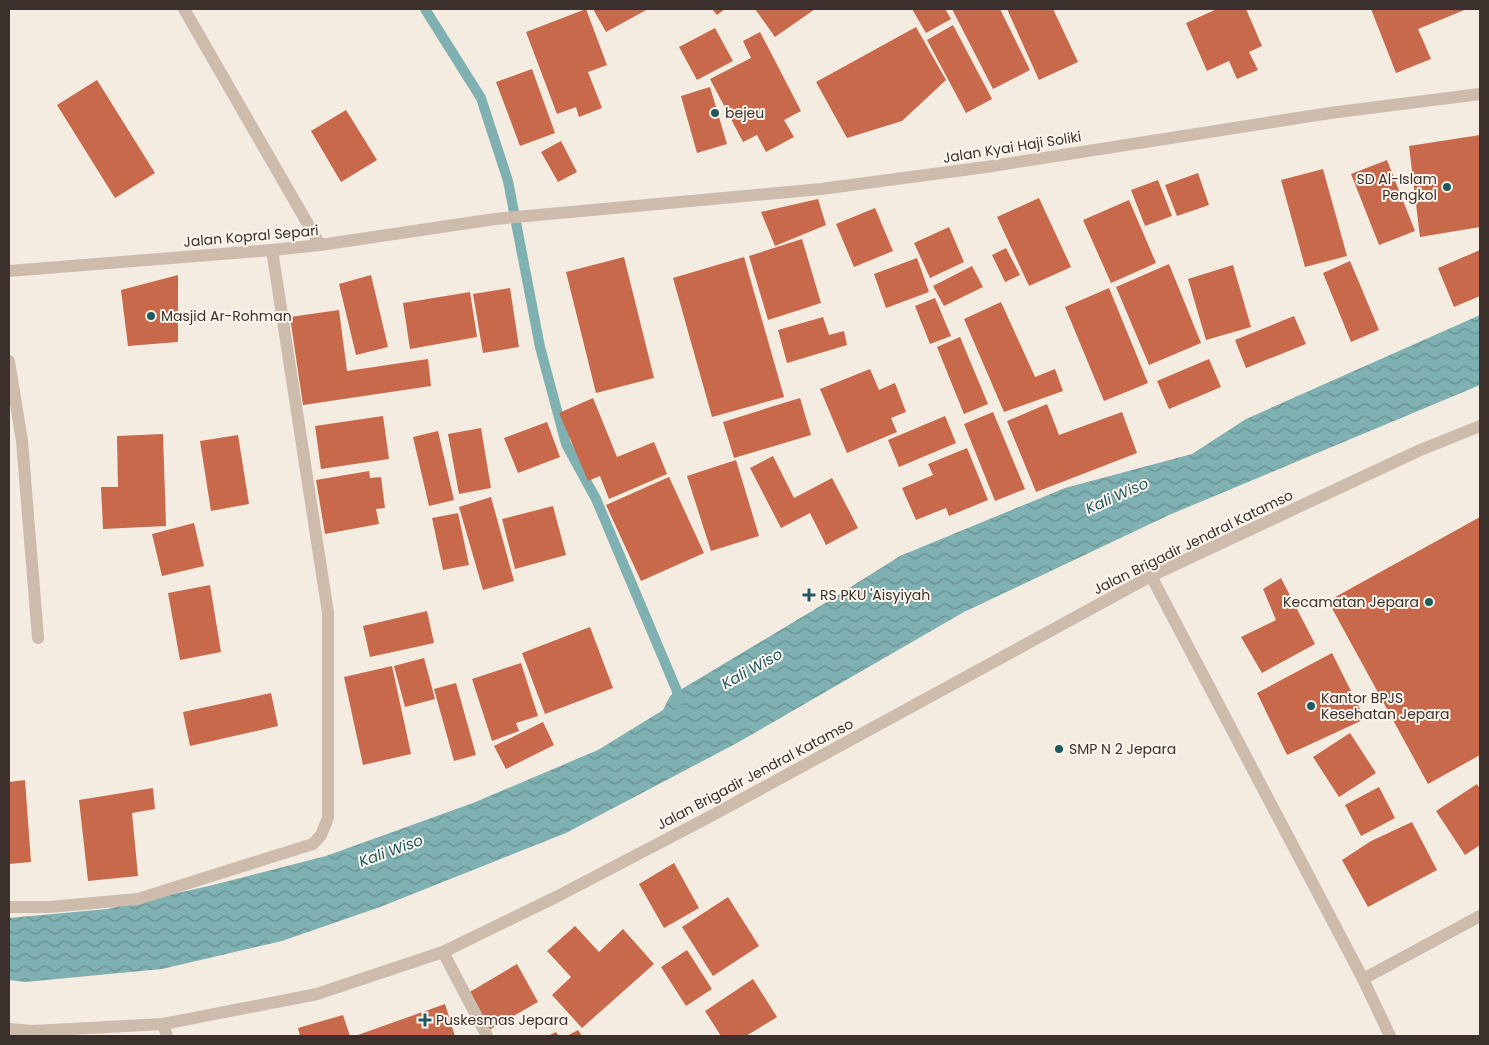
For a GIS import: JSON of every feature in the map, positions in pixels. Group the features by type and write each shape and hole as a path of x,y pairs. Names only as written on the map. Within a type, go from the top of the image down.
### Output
{"street":[{"path":"184,9 320,245"},
{"name":"Jalan Kyai Haji Soliki","path":"495,219 870,183 986,167 1330,113 1480,94"},
{"name":"Jalan Kopral Separi","path":"9,271 320,245 495,219"},
{"path":"9,906 49,907 138,899 313,844 321,835 328,818 328,613 272,250"},
{"path":"9,362 22,442 38,638"},
{"name":"Jalan Brigadir Jendral Katamso","path":"9,1028 33,1034 165,1030 317,994 443,952 558,896 713,815 1151,576 1418,452 1480,426"},
{"path":"1151,576 1363,979 1390,1036"},
{"path":"1363,979 1480,916"},
{"path":"443,952 487,1036"}],"water":[{"name":"Kali Wiso","path":"1480,315 1480,385 1169,515 964,612 737,743 566,833 380,907 282,941 162,969 25,982 9,980 9,918 107,909 213,885 326,856 473,803 598,750 663,710 670,696 900,556 1065,488 1192,454 1246,419"}],"building":[{"path":"586,9 607,65 588,72 602,108 579,117 576,107 557,114 526,32"},
{"path":"593,9 648,9 606,32"},
{"path":"712,9 725,9 717,15"},
{"path":"755,9 815,9 775,37"},
{"path":"912,9 945,9 951,19 926,33"},
{"path":"952,9 1000,9 1030,70 993,89"},
{"path":"1007,9 1053,9 1078,62 1039,80"},
{"path":"1217,9 1246,9 1262,46 1249,52 1258,70 1237,79 1229,61 1207,71 1186,23"},
{"path":"1371,9 1467,9 1418,29 1431,59 1396,73"},
{"path":"953,25 992,99 966,113 927,40"},
{"path":"916,27 946,80 902,121 847,138 816,82"},
{"path":"715,28 733,61 697,80 679,47"},
{"path":"760,32 801,111 784,120 794,137 766,152 757,135 743,142 710,79 751,58 743,41"},
{"path":"532,69 555,133 520,146 496,82"},
{"path":"97,80 155,173 115,198 57,105"},
{"path":"710,87 727,144 697,153 681,96"},
{"path":"346,110 377,160 341,182 311,131"},
{"name":"SD Al-Islam Pengkol","path":"1480,135 1480,227 1420,237 1409,146"},
{"path":"561,141 577,172 558,182 541,152"},
{"path":"1387,160 1415,231 1379,245 1351,174"},
{"path":"1323,169 1347,256 1305,267 1281,180"},
{"path":"1198,173 1209,205 1177,216 1165,185"},
{"path":"1158,180 1172,216 1145,226 1131,190"},
{"path":"1039,198 1071,267 1029,286 997,217"},
{"path":"818,199 826,225 775,246 761,212"},
{"path":"1129,200 1156,263 1111,283 1083,220"},
{"path":"875,208 893,251 854,267 836,224"},
{"path":"949,227 964,262 930,278 914,243"},
{"path":"802,239 821,303 768,320 749,256"},
{"path":"1006,248 1020,275 1005,282 992,255"},
{"path":"1480,250 1480,296 1454,307 1438,268"},
{"path":"624,257 654,378 596,393 566,272"},
{"path":"744,257 784,397 712,417 673,278"},
{"path":"917,258 929,292 886,308 874,274"},
{"path":"1350,261 1379,330 1351,342 1323,273"},
{"path":"1169,264 1201,343 1149,365 1116,287"},
{"path":"1233,265 1251,327 1206,340 1188,279"},
{"path":"972,266 983,287 944,306 933,286"},
{"name":"Masjid Ar-Rohman","path":"178,275 178,342 128,346 121,290"},
{"path":"371,275 388,347 356,355 339,284"},
{"path":"510,288 519,347 483,353 473,294"},
{"path":"1109,288 1148,383 1104,401 1065,307"},
{"path":"470,292 477,337 410,349 403,303"},
{"path":"935,298 951,336 930,344 915,306"},
{"path":"1001,302 1035,377 1055,369 1063,391 1004,412 964,319"},
{"path":"339,310 347,371 428,359 431,386 303,405 290,317"},
{"path":"1294,316 1306,344 1246,368 1235,340"},
{"path":"823,317 829,335 844,331 847,345 787,363 778,330"},
{"path":"960,337 988,404 964,414 937,347"},
{"path":"1209,359 1221,387 1169,409 1157,381"},
{"path":"870,369 879,390 895,383 906,412 891,418 897,432 847,453 820,389"},
{"path":"593,398 617,457 654,442 667,474 609,499 600,476 588,481 559,413"},
{"path":"800,398 811,435 734,458 723,422"},
{"path":"1047,404 1059,435 1122,412 1137,453 1036,492 1007,421"},
{"path":"993,412 1025,489 995,501 964,424"},
{"path":"383,416 389,459 321,469 315,426"},
{"path":"945,416 956,443 899,467 888,440"},
{"path":"547,422 560,457 518,473 504,438"},
{"path":"481,428 491,488 459,494 448,434"},
{"path":"438,431 454,500 429,506 413,437"},
{"path":"163,434 166,526 103,529 101,487 118,487 117,436"},
{"path":"238,435 249,504 211,511 200,441"},
{"path":"967,448 988,500 949,516 946,508 916,520 902,488 933,475 928,464"},
{"path":"773,456 794,498 832,478 858,528 826,545 810,513 781,528 750,468"},
{"path":"736,460 759,536 711,551 687,476"},
{"path":"369,471 370,478 381,477 385,508 376,509 379,524 325,534 316,480"},
{"path":"669,477 704,553 641,581 606,505"},
{"path":"491,497 514,581 483,590 459,507"},
{"path":"553,506 566,555 515,569 502,519"},
{"path":"458,513 469,565 443,570 432,518"},
{"name":"Kecamatan Jepara","path":"1480,517 1480,755 1428,784 1328,601"},
{"path":"194,523 204,566 162,576 152,534"},
{"path":"1281,578 1315,644 1262,673 1241,637 1276,620 1263,589"},
{"path":"210,585 221,652 180,660 168,593"},
{"path":"427,611 434,643 370,657 363,626"},
{"path":"590,627 613,688 545,714 522,653"},
{"name":"Kantor BPJS Kesehatan Jepara","path":"1332,653 1365,719 1287,755 1257,693"},
{"path":"424,658 435,699 405,707 394,666"},
{"path":"521,663 538,716 516,723 519,731 492,741 472,679"},
{"path":"392,666 411,754 363,765 344,677"},
{"path":"456,683 476,755 454,761 434,689"},
{"path":"271,693 278,726 190,746 183,712"},
{"path":"543,722 554,745 506,769 494,746"},
{"path":"1350,733 1376,773 1339,797 1313,757"},
{"path":"25,780 31,862 9,864 9,782"},
{"path":"1477,784 1480,789 1480,845 1465,855 1436,811"},
{"path":"1379,787 1395,818 1361,836 1345,805"},
{"path":"153,788 155,809 132,813 138,876 88,881 79,800"},
{"path":"1412,822 1437,870 1368,907 1342,860 1371,841"},
{"path":"674,863 699,908 664,928 639,884"},
{"path":"728,897 759,946 713,976 682,927"},
{"path":"575,926 599,952 623,929 654,964 582,1028 552,995 571,977 547,951"},
{"path":"687,950 712,989 686,1006 661,967"},
{"path":"517,964 538,1002 489,1030 468,993"},
{"path":"753,979 777,1017 746,1036 721,1036 705,1011"},
{"name":"Puskesmas Jepara","path":"445,1004 455,1036 355,1036"},
{"path":"343,1015 350,1036 300,1036 298,1028"},
{"path":"578,1030 582,1036 567,1036"},
{"path":"556,1032 559,1036 548,1036"}],"waterway":[{"path":"425,9 481,98 508,181 540,347 566,444 596,499 677,691 677,704"}],"place":[{"name":"bejeu","path":"715,113"},
{"name":"SD Al-Islam Pengkol","path":"1447,187"},
{"name":"Masjid Ar-Rohman","path":"151,316"},
{"name":"RS PKU 'Aisyiyah","path":"809,595"},
{"name":"Kecamatan Jepara","path":"1429,602"},
{"name":"Kantor BPJS Kesehatan Jepara","path":"1311,706"},
{"name":"SMP N 2 Jepara","path":"1059,749"},
{"name":"Puskesmas Jepara","path":"425,1020"}]}
